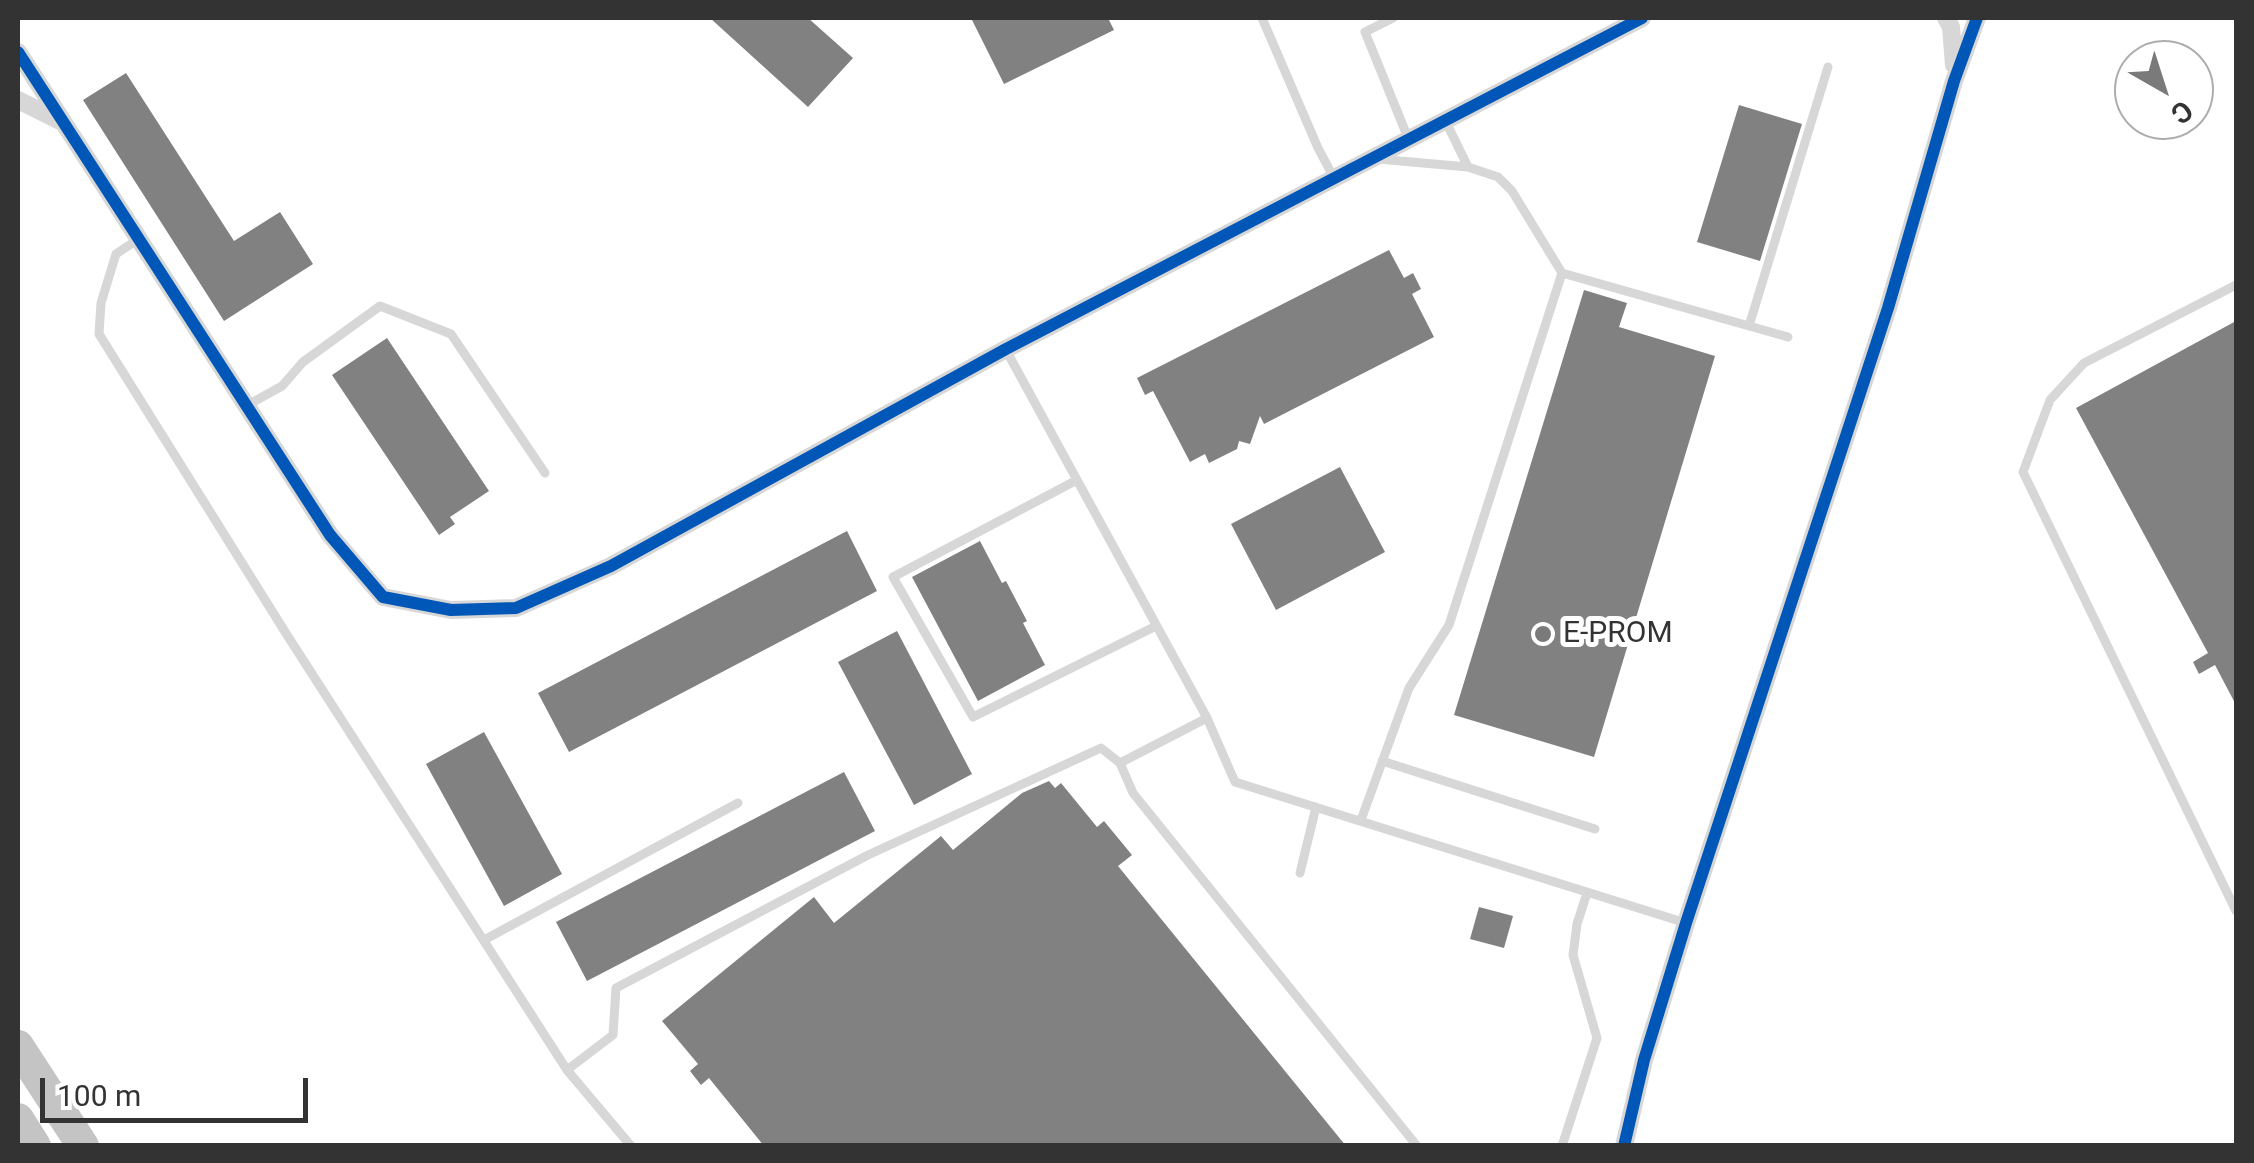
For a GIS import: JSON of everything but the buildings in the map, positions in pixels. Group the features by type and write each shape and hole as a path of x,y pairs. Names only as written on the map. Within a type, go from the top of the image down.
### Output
{"highway":[{"path":"18,1046 84,1146"},
{"path":"18,1119 35,1146"}],"street":[{"path":"1946,18 1954,51 1954,81"},
{"path":"1624,1146 1644,1060 1686,923 1888,308 1954,81 1977,18"},
{"path":"18,52 330,534 383,597 451,610 516,608 612,566 1006,350 1376,159 1632,20"},
{"path":"18,100 65,124"}],"lane":[{"path":"1262,18 1318,148 1336,180"},
{"path":"1393,18 1365,32 1409,141"},
{"path":"1749,326 1828,67"},
{"path":"1444,120 1468,167"},
{"path":"1376,159 1468,167 1498,177 1512,191 1562,274 1788,337"},
{"path":"137,240 116,254 101,302 99,334 567,1070 631,1146"},
{"path":"1361,820 1408,688 1450,625 1562,274"},
{"path":"2236,285 2084,364 2050,400 2023,472 2236,911"},
{"path":"246,406 282,386 303,362 380,306 451,334 544,473"},
{"path":"1006,350 1207,718 1236,782 1686,923"},
{"path":"1077,480 893,577 973,717 1156,626"},
{"path":"1120,763 1207,718"},
{"path":"567,1070 613,1036 616,988 868,855 1100,748 1120,763 1133,793 1417,1146"},
{"path":"1382,761 1595,829"},
{"path":"484,940 738,804"},
{"path":"1300,873 1316,807"},
{"path":"1562,1146 1597,1038 1573,955 1587,893"}],"cycle path":[{"path":"18,52 330,535 383,597 451,610 516,608 611,566 1006,349 1642,18"},
{"path":"1624,1146 1644,1060 1686,923 1888,308 1954,81 1977,18"}],"place":[{"name":"E-PROM","path":"1543,634"}]}
